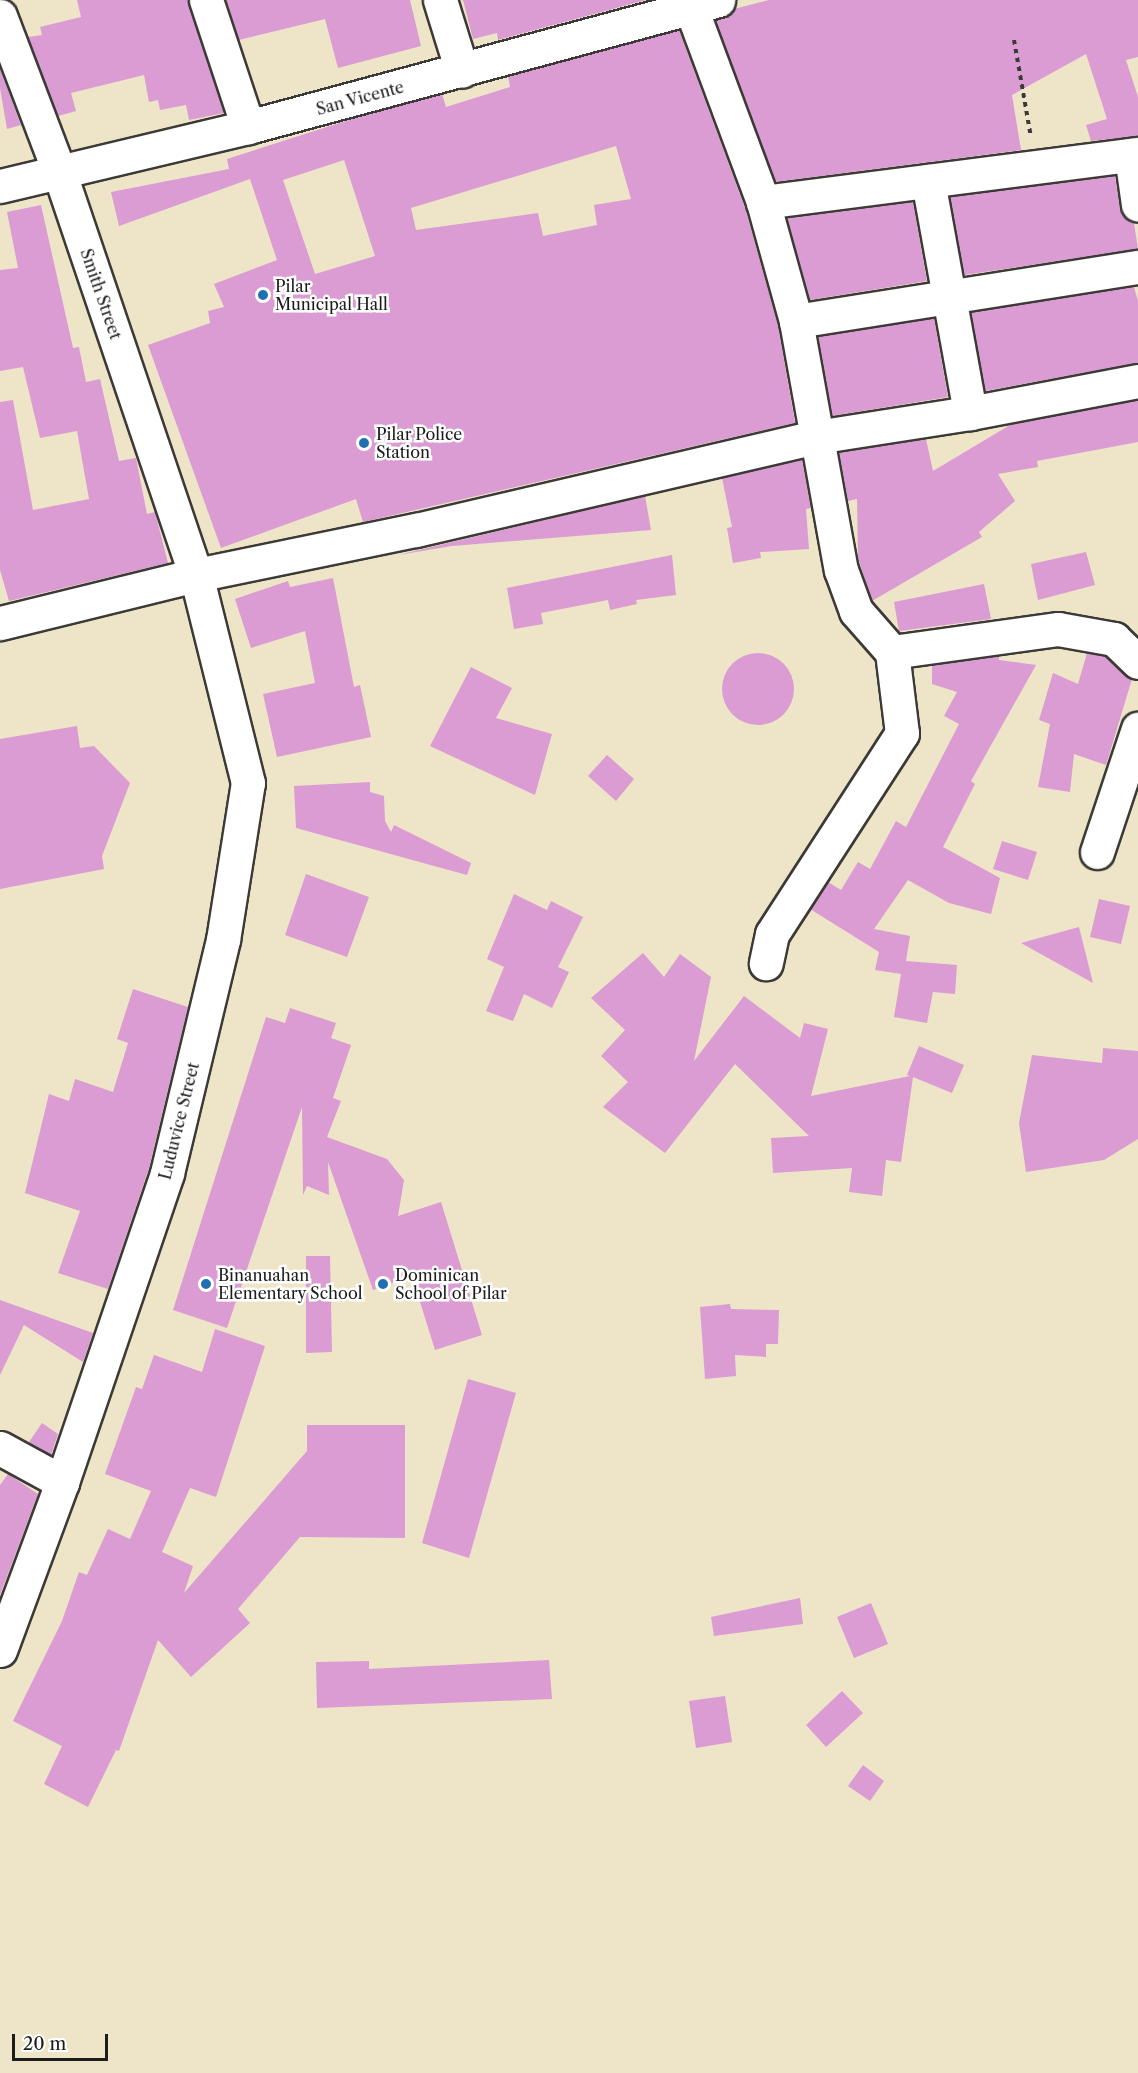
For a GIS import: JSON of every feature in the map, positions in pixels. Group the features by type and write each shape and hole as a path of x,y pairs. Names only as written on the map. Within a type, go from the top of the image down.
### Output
{"street":[{"path":"206,0 248,127"},
{"path":"440,0 462,71"},
{"path":"699,3 763,202 796,321 841,570 856,610 892,652 902,733 772,934 766,963"},
{"name":"San Vicente","path":"0,186 248,127 462,71 699,3"},
{"name":"Smith Street","path":"0,16 59,171 196,575"},
{"path":"763,202 1036,169 1135,154 1138,205"},
{"path":"928,181 951,297 970,413"},
{"path":"796,321 1138,267"},
{"path":"0,623 196,575 416,530 816,437 970,413 1138,381"},
{"name":"Luduvice Street","path":"0,1650 62,1482 167,1173 224,940 248,783 196,575"},
{"path":"892,652 1058,629 1114,639 1138,662"},
{"path":"1097,852 1138,729"},
{"path":"0,1448 62,1482"}],"path":[{"path":"1014,40 1036,169"}],"building":[{"path":"77,0 188,0 224,113 189,120 186,105 160,110 158,100 149,102 144,75 71,93 76,111 58,116 28,37 42,35 40,27 81,17"},
{"path":"226,0 410,0 421,46 338,68 325,19 239,40"},
{"path":"463,0 646,0 498,40 497,33 473,39"},
{"path":"769,0 1138,0 1138,57 1126,60 1138,97 1138,136 1091,141 1086,125 1107,119 1086,54 1012,95 1021,150 775,182 715,20 734,9"},
{"path":"679,30 745,208 778,325 795,423 363,522 356,499 221,548 148,345 210,323 208,311 224,307 214,284 277,260 250,179 119,226 111,192 229,169 227,159 349,120 442,94 446,107 510,87 508,76","holes":["616,146 631,199 594,205 597,225 543,236 538,213 416,230 411,208","344,160 375,256 315,274 283,180"]},
{"path":"0,69 21,125 7,129 0,88"},
{"path":"1115,176 1120,208 1124,217 1134,223 1138,249 964,275 950,197"},
{"path":"913,202 927,281 810,300 787,218"},
{"path":"41,205 73,348 79,347 86,382 100,379 119,461 136,458 147,514 155,512 168,563 9,601 0,570 0,402 13,400 33,510 89,499 77,431 40,438 23,367 0,371 0,270 18,268 7,212"},
{"path":"1134,287 1138,301 1138,363 985,391 971,312"},
{"path":"934,318 948,397 832,416 818,337"},
{"path":"1138,400 1138,442 1037,461 1038,467 998,474 1015,501 979,532 982,537 872,601 858,558 857,499 848,501 839,452 926,439 933,471 1010,425"},
{"path":"802,460 811,508 806,509 809,549 760,552 761,558 733,563 727,528 732,527 722,478"},
{"path":"645,496 651,530 452,546 398,555"},
{"path":"1086,552 1095,585 1038,600 1031,564"},
{"path":"672,555 676,595 636,600 637,604 610,610 608,600 541,613 543,624 514,629 507,588"},
{"path":"333,578 354,687 360,685 371,737 277,757 263,694 315,683 305,631 251,648 235,599 288,581 290,587"},
{"path":"984,584 991,619 899,631 894,602"},
{"path":"765,653 784,663 792,675 794,689 792,703 784,715 772,723 751,725 732,715 724,703 722,682 732,663 744,655"},
{"path":"1087,653 1105,656 1132,679 1106,765 1074,754 1070,792 1038,787 1050,724 1039,720 1053,673 1078,684"},
{"path":"999,656 999,660 1036,665 971,781 975,784 943,847 1000,878 991,914 949,903 908,880 874,929 910,936 906,961 957,965 955,994 933,992 927,1023 894,1017 901,974 875,970 879,952 810,909 828,882 841,890 858,862 870,869 896,821 906,827 959,724 944,716 957,692 932,684 932,665"},
{"path":"471,667 512,688 496,718 552,734 535,795 430,746"},
{"path":"77,726 80,748 94,746 130,783 102,856 104,869 0,889 0,739"},
{"path":"607,755 634,779 616,801 588,776"},
{"path":"370,782 370,792 384,796 385,821 391,832 394,825 471,863 467,875 296,828 294,786"},
{"path":"1002,841 1037,852 1028,880 993,869"},
{"path":"306,874 369,897 347,957 285,935"},
{"path":"514,894 547,910 551,901 583,917 558,967 569,972 552,1008 524,994 513,1021 486,1011 504,967 487,959"},
{"path":"1099,899 1130,906 1121,944 1090,937"},
{"path":"1079,927 1093,983 1021,943"},
{"path":"643,953 664,977 680,954 711,977 694,1061 744,996 800,1038 804,1023 828,1029 811,1096 910,1076 907,1075 919,1046 964,1065 952,1093 913,1077 901,1162 886,1160 882,1196 849,1192 852,1168 773,1173 771,1138 809,1136 735,1064 665,1153 603,1107 628,1082 601,1056 625,1030 591,998"},
{"path":"133,989 188,1007 149,1168 108,1289 58,1273 80,1211 25,1193 49,1094 69,1101 75,1079 113,1092 128,1043 117,1039"},
{"path":"290,1008 336,1023 331,1038 351,1045 333,1098 341,1101 327,1137 387,1159 404,1180 398,1216 441,1202 482,1335 435,1350 412,1276 373,1290 328,1162 329,1195 307,1186 303,1195 302,1107 227,1328 173,1310 266,1017 285,1023"},
{"path":"1103,1048 1138,1051 1138,1139 1104,1160 1026,1172 1019,1123 1032,1055 1102,1063"},
{"path":"306,1256 330,1256 332,1352 306,1353"},
{"path":"0,1300 93,1333 83,1362 24,1325 0,1375"},
{"path":"730,1304 731,1309 779,1310 778,1344 766,1344 766,1357 735,1355 736,1376 705,1379 700,1307"},
{"path":"215,1329 265,1346 216,1497 190,1488 162,1552 193,1566 184,1593 307,1451 307,1425 405,1425 405,1538 300,1537 238,1609 250,1623 191,1677 158,1640 119,1751 116,1750 88,1807 44,1784 62,1746 13,1721 62,1621 79,1572 87,1575 108,1529 130,1539 151,1491 105,1474 136,1387 142,1389 154,1355 202,1372"},
{"path":"468,1379 516,1393 469,1558 422,1543"},
{"path":"42,1423 58,1434 51,1455 29,1442"},
{"path":"8,1474 38,1494 0,1595 0,1485"},
{"path":"800,1598 803,1624 714,1636 711,1617"},
{"path":"871,1603 888,1644 854,1658 837,1617"},
{"path":"549,1660 552,1699 317,1708 316,1662 369,1661 369,1669"},
{"path":"842,1691 863,1713 826,1747 806,1725"},
{"path":"725,1696 732,1742 696,1748 689,1701"},
{"path":"863,1765 884,1781 870,1801 848,1786"}],"place":[{"name":"Pilar Municipal Hall","path":"263,295"},
{"name":"Pilar Police Station","path":"364,443"},
{"name":"Binanuahan Elementary School","path":"206,1284"},
{"name":"Dominican School of Pilar","path":"383,1284"}]}
